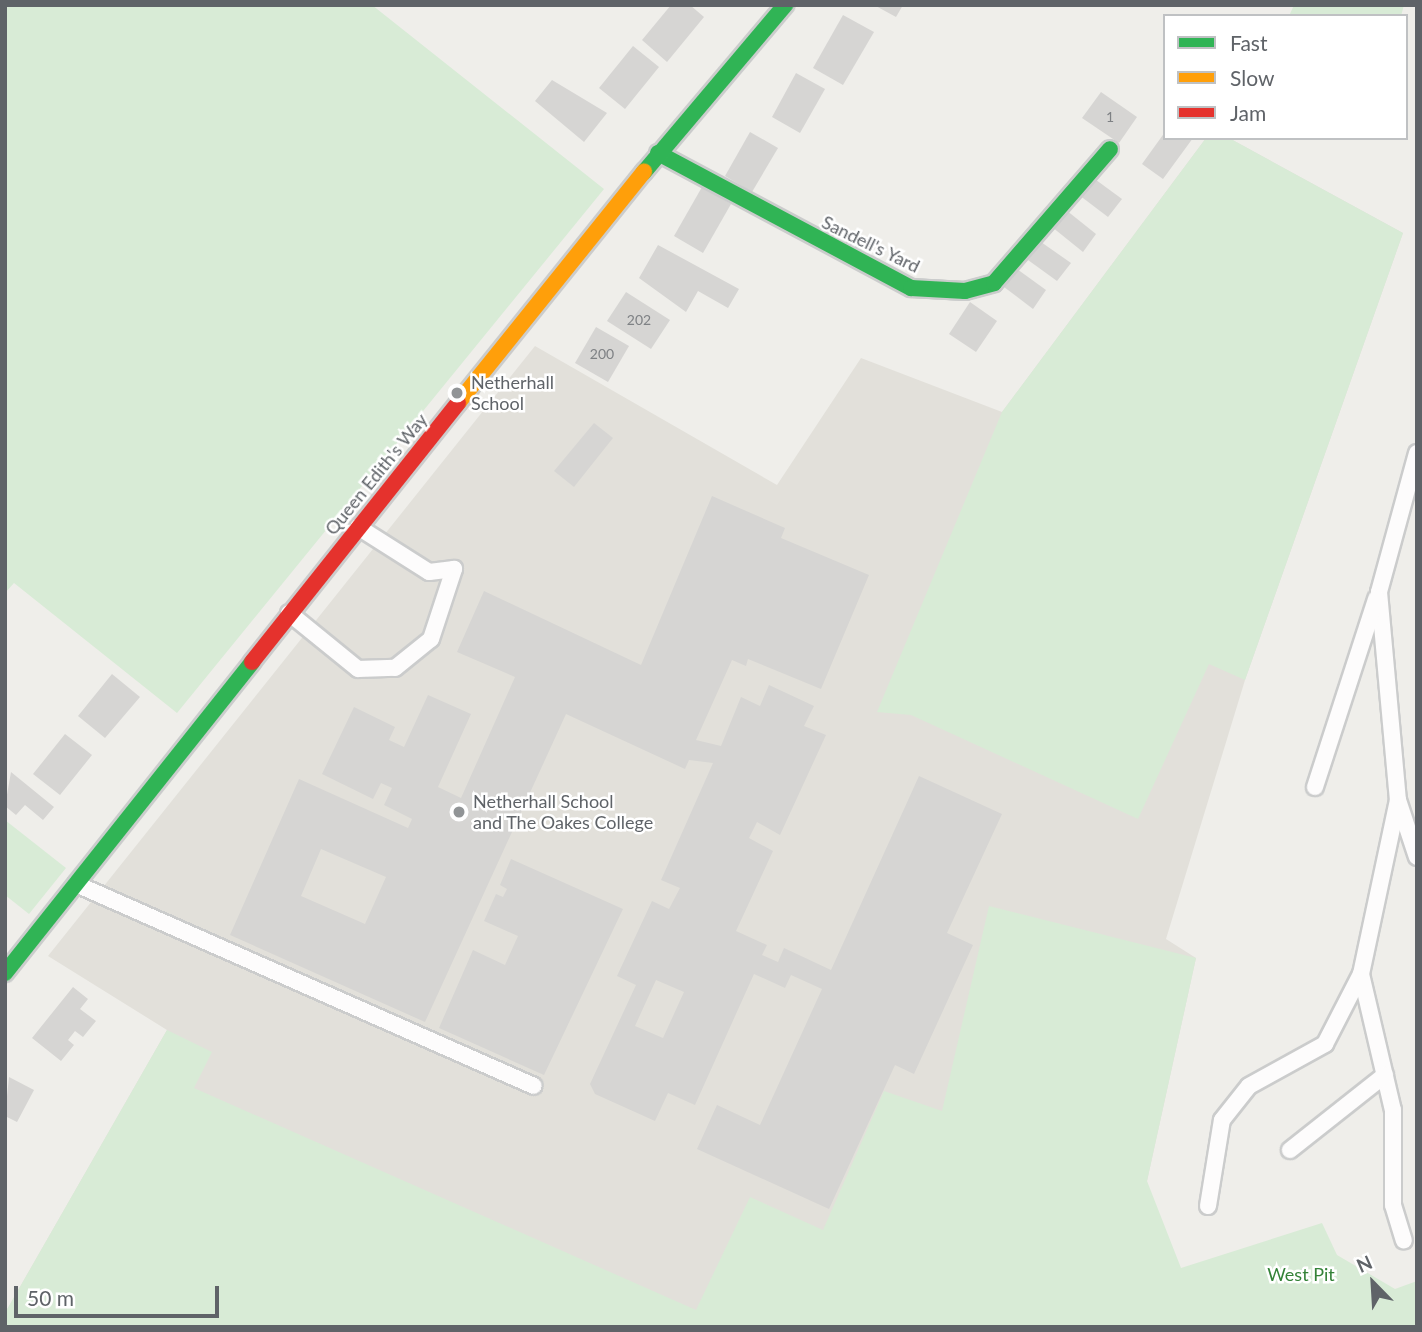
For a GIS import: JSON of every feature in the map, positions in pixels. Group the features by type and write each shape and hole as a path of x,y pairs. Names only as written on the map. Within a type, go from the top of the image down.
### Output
{"street":[{"name":"Queen Edith's Way","path":"5,973 289,613 659,153 785,5"},
{"name":"Sandell's Yard","path":"659,153 911,288 965,291 994,283 1110,149"}],"lane":[{"path":"1315,787 1379,592 1417,453"},
{"path":"289,613 358,668 395,668 431,639 454,569 429,572 358,527"},
{"path":"1379,592 1398,800 1417,858"},
{"path":"1208,1206 1222,1120 1250,1086 1325,1044 1361,974 1398,800"},
{"path":"76,884 533,1086"},
{"path":"1361,974 1394,1110 1393,1205 1404,1240"},
{"path":"1290,1150 1385,1075"}],"shaded area":[{"path":"1205,140 1233,140 1403,233 1245,680 1166,939 1196,958 1115,1327 5,1327 5,1313 167,1030 48,956 535,346 777,485 861,358 1002,412"}],"green space":[{"path":"5,5 372,5 604,189 177,713 14,583 5,593"},
{"path":"1294,5 1404,5 1402,14 1290,14"},
{"path":"1205,140 1233,140 1403,233 1245,680 1209,664 1138,819 911,715 877,712 1002,412"},
{"path":"5,820 66,868 29,914 5,895"},
{"name":"West Pit","path":"989,906 1196,958 1147,1181 1181,1268 1322,1223 1337,1255 1395,1289 1417,1281 1417,1327 5,1327 5,1313 167,1030 212,1052 194,1088 696,1310 750,1197 823,1230 884,1091 942,1111"}],"building":[{"path":"671,5 690,5 704,17 667,62 642,40"},
{"path":"874,5 903,5 896,17"},
{"path":"843,15 874,32 843,85 813,68"},
{"path":"633,46 659,67 625,109 599,88"},
{"path":"796,73 825,89 800,133 772,117"},
{"path":"552,80 607,113 584,142 535,101"},
{"path":"1101,92 1137,117 1119,143 1082,118"},
{"path":"750,132 778,148 752,192 725,176"},
{"path":"1163,135 1163,140 1192,140 1163,179 1142,164"},
{"path":"1092,177 1122,199 1108,217 1079,195"},
{"path":"702,187 731,204 703,253 674,236"},
{"path":"1066,210 1096,234 1083,252 1052,227"},
{"path":"1041,242 1071,263 1057,281 1028,260"},
{"path":"658,245 739,289 728,308 698,291 686,312 639,278"},
{"path":"1017,269 1046,290 1033,309 1004,287"},
{"path":"626,292 670,320 651,349 607,321"},
{"path":"970,302 997,321 976,352 949,334"},
{"path":"596,327 629,346 608,382 575,363"},
{"path":"594,423 613,438 574,487 554,471"},
{"name":"Netherhall School and The Oakes College","path":"712,496 785,528 781,538 869,575 821,689 748,659 746,666 732,660 696,740 721,746 741,697 760,706 769,685 814,706 804,726 826,735 780,835 757,822 749,838 773,851 736,931 767,945 762,955 778,962 784,948 831,970 919,776 1002,814 947,933 973,945 914,1074 895,1065 829,1209 697,1149 717,1105 760,1125 822,989 791,975 785,988 754,974 695,1105 668,1093 655,1121 595,1094 590,1084 636,985 617,976 652,901 669,909 680,888 661,880 713,763 689,760 685,769 566,714 425,1022 230,935 299,779 408,828 412,819 384,805 392,788 381,783 373,799 322,774 354,707 395,727 389,740 404,747 428,695 471,714 438,787 461,798 515,677 457,652 484,591 641,665","holes":["321,849 386,877 365,924 301,896","656,980 684,992 663,1038 635,1026"]},
{"path":"112,674 140,697 105,738 78,716"},
{"path":"65,734 92,755 60,795 33,774"},
{"path":"11,772 54,807 43,820 25,805 16,815 5,806"},
{"name":"Netherhall School and The Oakes College","path":"511,859 623,909 544,1075 439,1028 473,950 505,965 518,936 484,921 496,894 503,897 507,889 500,885"},
{"path":"73,987 88,999 80,1009 96,1021 83,1037 75,1031 68,1040 74,1045 61,1061 32,1038"},
{"path":"9,1077 34,1090 17,1122 5,1116"}],"traffic: fast":[{"path":"644,172 785,5"},
{"path":"658,153 911,288 965,291 994,283 1110,149"},
{"path":"5,973 252,662"}],"traffic: slow":[{"path":"458,403 644,172"}],"traffic: jam":[{"path":"252,662 458,403"}],"place":[{"name":"Netherhall School","path":"457,393"},
{"name":"Netherhall School and The Oakes College","path":"459,812"}]}
